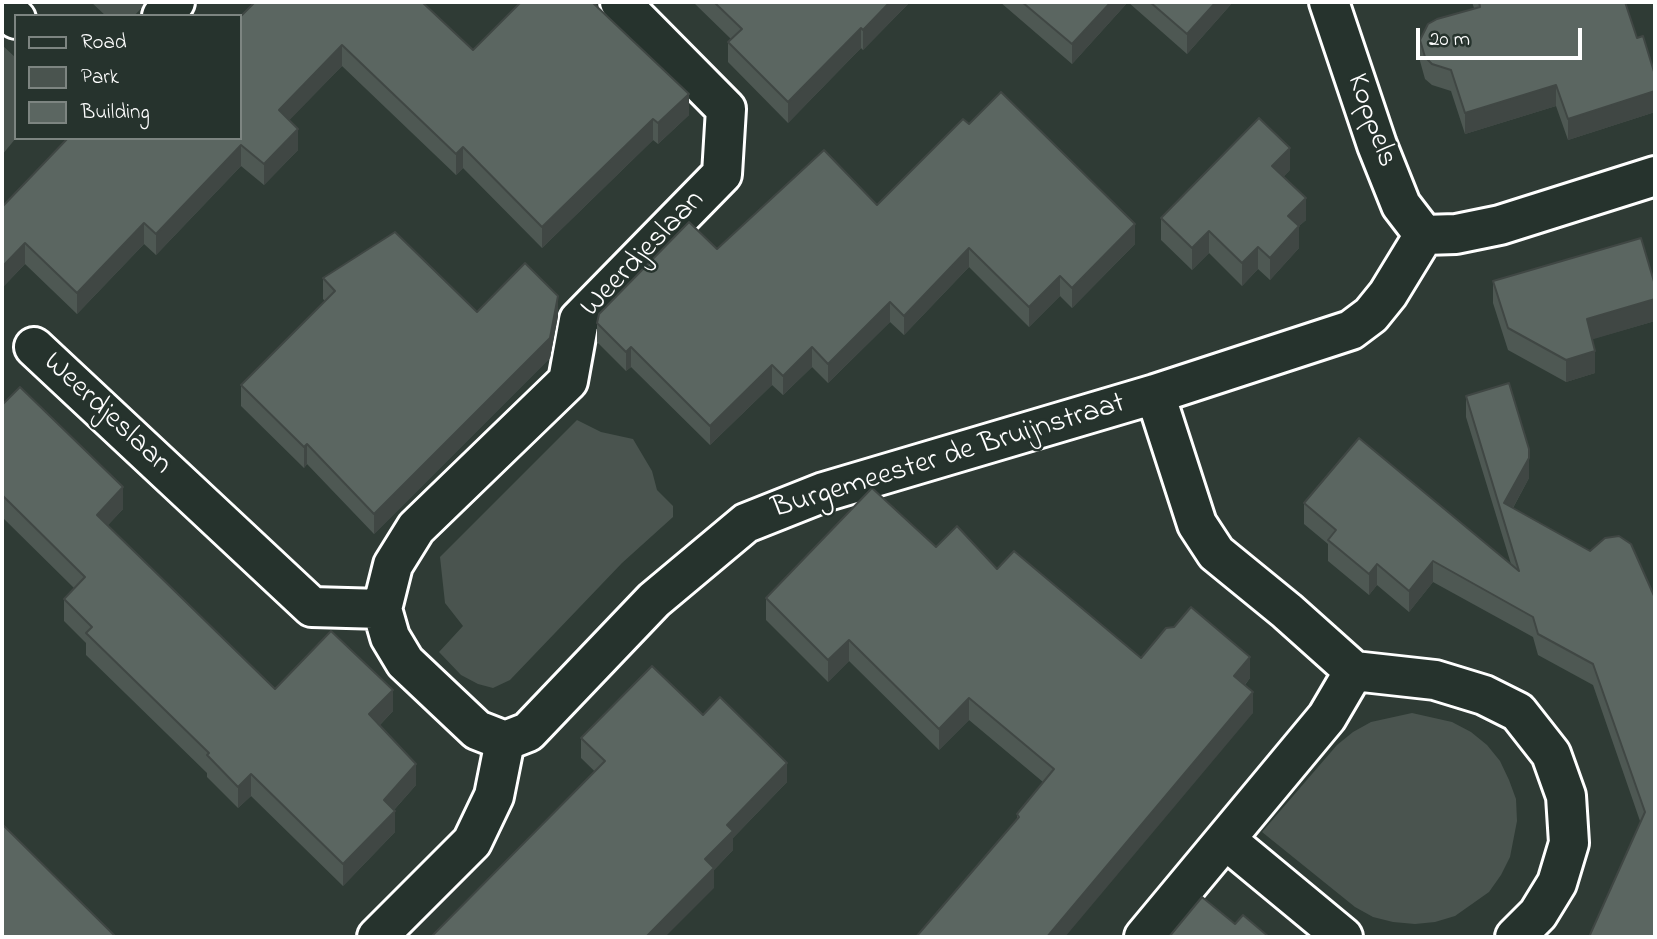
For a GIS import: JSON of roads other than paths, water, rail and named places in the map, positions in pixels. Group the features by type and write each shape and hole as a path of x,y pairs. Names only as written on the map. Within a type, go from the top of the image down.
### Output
{"street":[{"name":"Weerdjeslaan","path":"34,347 312,607 382,609 393,565 416,528 568,381 579,320 722,174 726,109 620,2"},
{"name":"Koppels","path":"1328,2 1377,145 1401,205 1424,235"},
{"path":"1424,235 1456,234 1500,225 1655,176"},
{"name":"Burgemeester de Bruijnstraat","path":"505,741 528,732 654,600 746,523 824,492 1155,394 1351,330 1371,315 1388,294 1424,235"},
{"path":"1155,394 1196,524 1216,552 1354,671 1435,680 1484,695 1518,712 1551,754 1566,796 1569,843 1557,883 1538,914 1515,937"},
{"path":"377,937 472,842 495,796 505,741 477,730 405,663 390,637 382,609"},
{"path":"1144,937 1327,717 1354,671"},
{"path":"1226,840 1343,937"}]}
